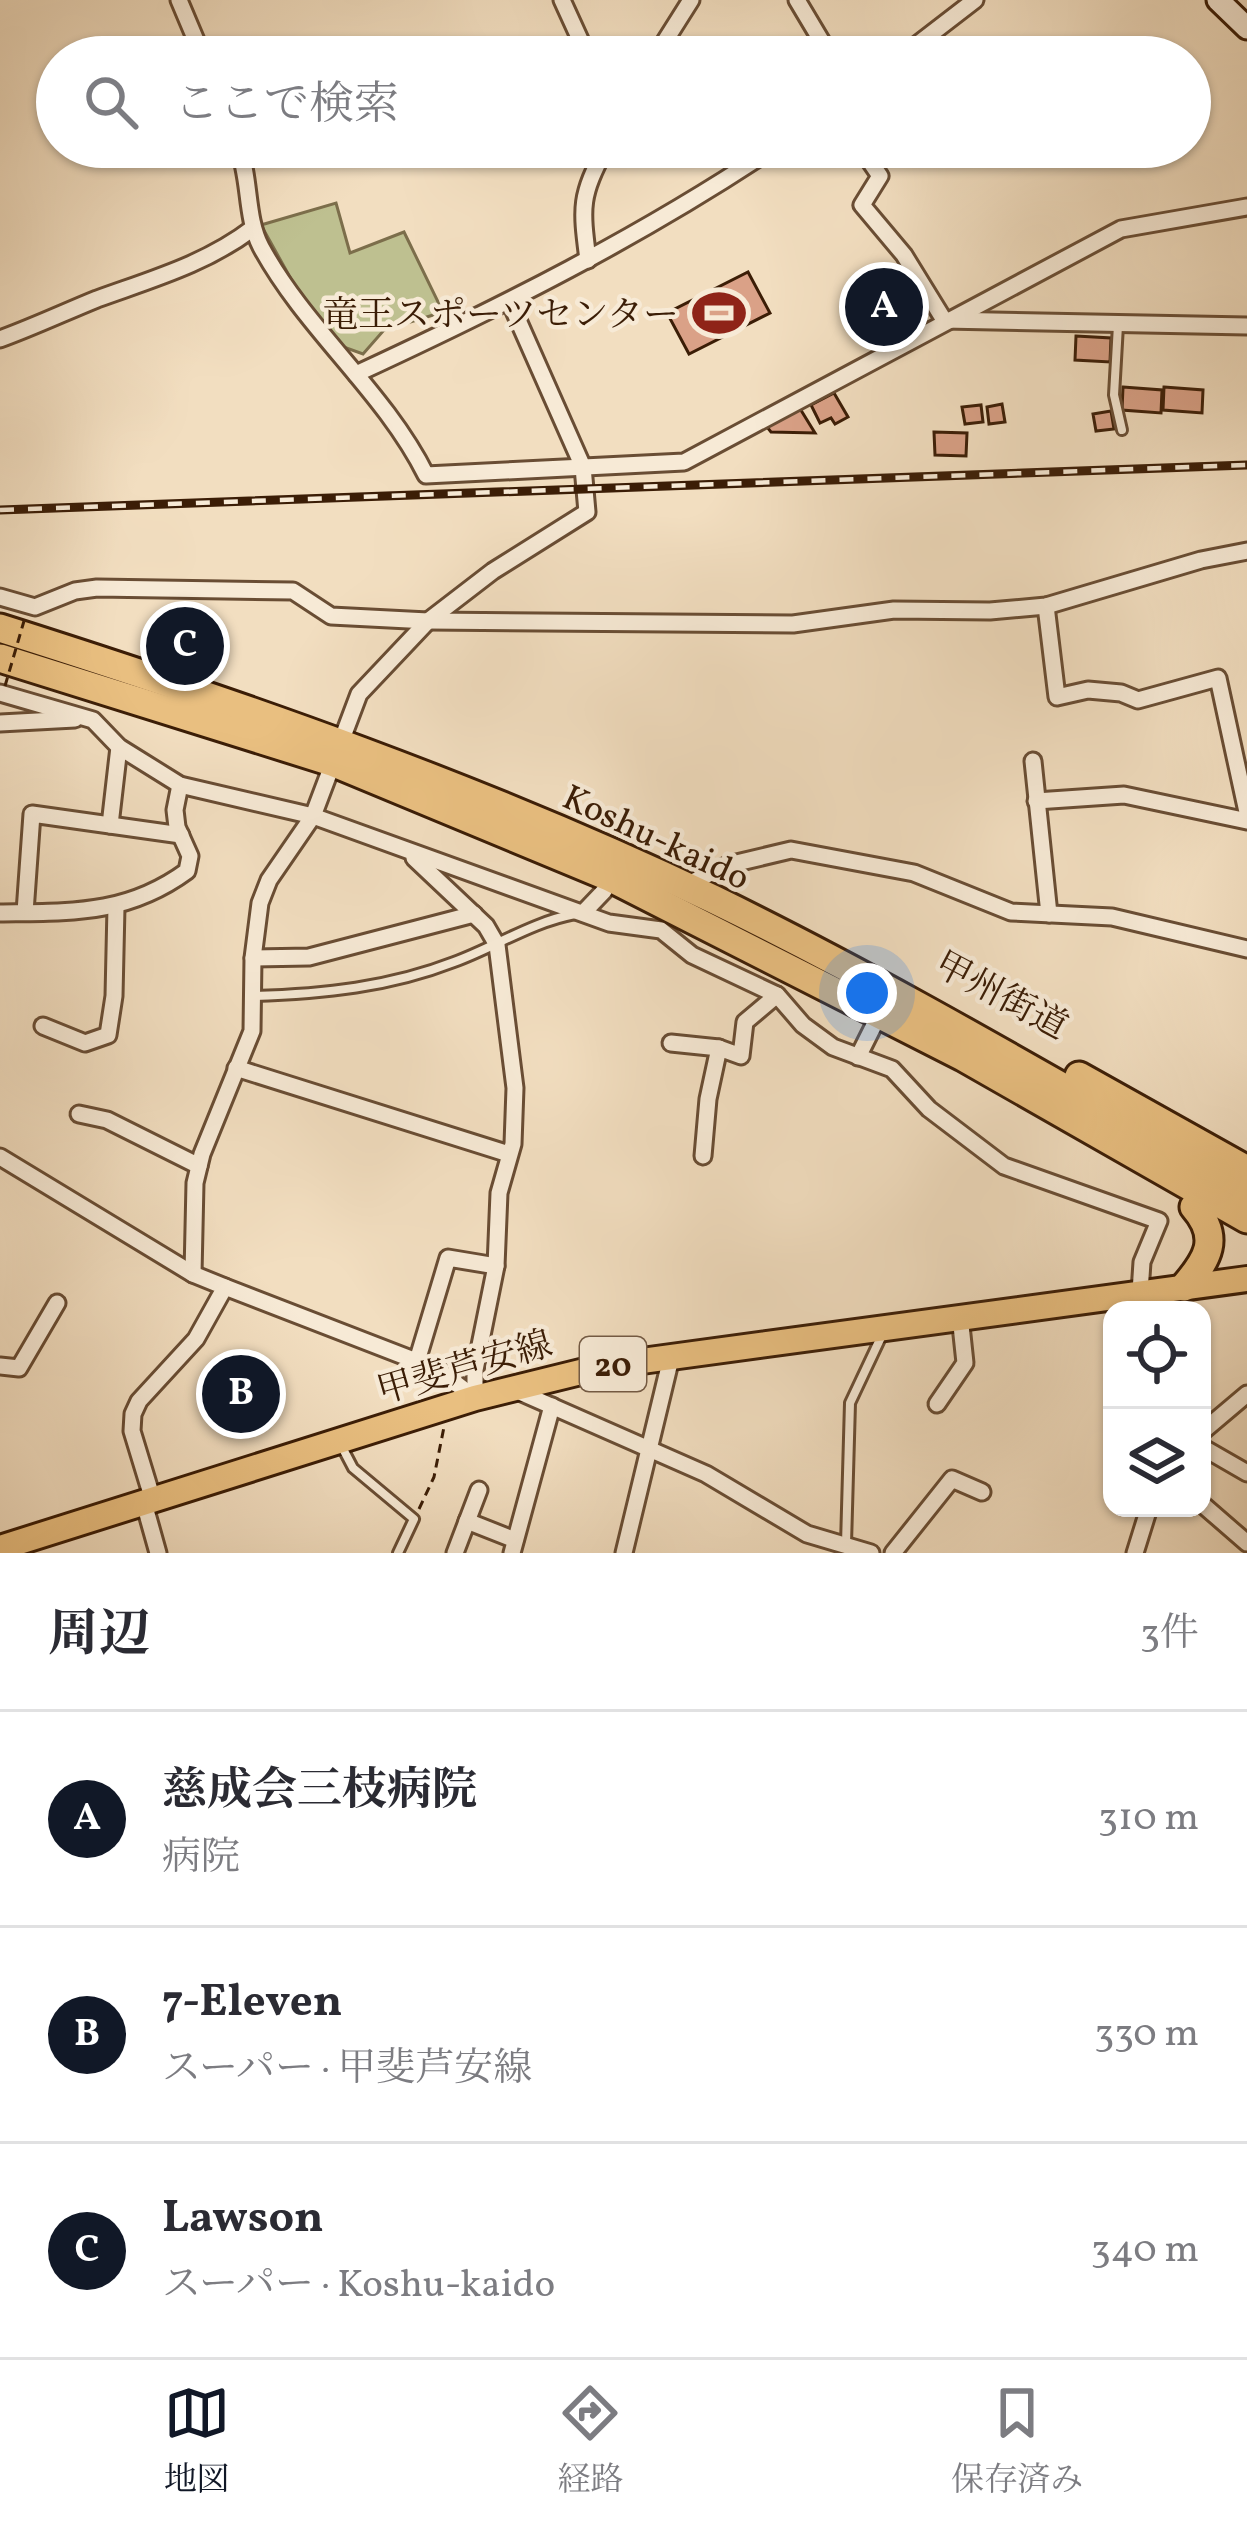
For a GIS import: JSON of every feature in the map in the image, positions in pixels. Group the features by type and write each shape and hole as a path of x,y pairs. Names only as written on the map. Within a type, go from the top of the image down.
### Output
{"highway":[{"name":"Koshu-kaido","path":"12,625 234,703 609,877 673,895 714,900 969,1048 1247,1219"},
{"name":"Koshu-kaido","path":"2,679 336,752 515,810 1247,1192"},
{"path":"673,895 718,944 874,1023 1247,1235"},
{"name":"甲州街道","path":"714,900 777,916 1247,1170"},
{"path":"1184,1287 1202,1267 1211,1243 1205,1220 1194,1207"}],"main road":[{"name":"甲斐芦安線","path":"0,1548 511,1388 672,1354 1247,1279"}],"street":[{"path":"179,0 194,36"},
{"path":"562,0 578,36"},
{"path":"669,36 692,0"},
{"path":"797,0 818,36"},
{"path":"928,36 974,0"},
{"path":"1218,0 1247,28"},
{"path":"245,168 253,228 289,290 407,436 426,475 684,461 1121,229 1247,207"},
{"path":"588,260 581,206 596,168"},
{"path":"356,374 510,302 689,205 744,168"},
{"path":"874,168 880,176 862,205 904,255 944,320"},
{"path":"0,339 99,298 159,280 214,254 253,228"},
{"path":"193,1274 195,1183 252,1031 253,958 264,891 313,816 359,694 428,621 493,571 587,512 583,467 510,302"},
{"path":"944,320 1247,326"},
{"path":"0,597 35,607 75,591 98,588 292,591 331,616 793,624 894,610 1046,605 1247,551"},
{"path":"1046,605 1057,697 1088,690 1138,700 1218,678 1247,812"},
{"path":"2,679 89,718 119,746 180,785 313,816 609,923 661,930 692,956 777,995 802,1024 833,1047 892,1069 929,1109 1004,1166 1159,1221 1142,1262 1140,1292"},
{"path":"0,723 89,718"},
{"path":"110,825 119,746"},
{"path":"1033,761 1049,914"},
{"path":"0,913 116,908 165,887 187,871 190,856 175,810 180,785"},
{"path":"1036,800 1124,794 1247,821"},
{"path":"25,912 32,814 181,835"},
{"path":"673,895 728,866 791,850 914,873 1011,912 1112,917 1247,949"},
{"path":"408,852 474,914 497,945 514,1088 509,1154 499,1193 496,1265 475,1370 475,1398"},
{"path":"583,913 595,903 609,877"},
{"path":"43,1026 85,1043 108,1035 115,996 116,908"},
{"path":"253,958 309,957 474,914"},
{"path":"671,1043 719,1048 741,1056 745,1022 777,995"},
{"path":"858,1057 874,1023"},
{"path":"703,1156 719,1048"},
{"path":"236,1068 509,1154"},
{"path":"79,1114 107,1120 199,1166"},
{"path":"0,1157 193,1274 437,1369 475,1398"},
{"path":"417,1361 448,1258 496,1265"},
{"path":"158,1553 132,1431 133,1414 139,1401 196,1339 225,1287"},
{"path":"0,1366 19,1367 57,1303"},
{"path":"937,1404 965,1363 960,1316"},
{"path":"624,1553 672,1354"},
{"path":"511,1388 706,1474 808,1534 871,1553"},
{"path":"1211,1424 1247,1394"},
{"path":"467,1521 514,1547 552,1406"},
{"path":"1211,1452 1247,1473"},
{"path":"893,1553 952,1479 982,1492"},
{"path":"455,1553 479,1490"},
{"path":"1211,1512 1247,1543"},
{"path":"1136,1553 1146,1517"}],"lane":[{"path":"1118,323 1114,395 1122,430"},
{"path":"254,996 313,994 397,981 497,945 529,928 583,913"},
{"path":"846,1546 850,1402 887,1326"},
{"path":"339,1440 353,1468 414,1519 398,1553"}],"path":[{"path":"2,679 12,625"},
{"path":"414,1519 434,1477 444,1407"}],"green space":[{"path":"336,203 350,253 404,232 443,312 384,330 363,354 338,345 296,288 261,225"}],"building":[{"name":"竜王スポーツセンター","path":"748,272 770,313 689,354 667,313"},
{"path":"1076,336 1111,338 1110,362 1075,360"},
{"path":"1123,387 1162,390 1161,413 1122,410"},
{"path":"1164,387 1203,390 1202,413 1163,410"},
{"path":"834,393 848,417 835,424 831,418 820,423 811,405"},
{"path":"1002,404 1005,422 989,424 987,407"},
{"path":"981,405 983,422 965,424 962,407"},
{"path":"799,407 815,433 771,432 767,427"},
{"path":"1111,411 1114,429 1096,431 1093,414"},
{"path":"934,432 967,433 966,456 935,455"},
{"path":"258,1369 267,1397 219,1412 210,1384"}],"railway":[{"path":"0,510 1247,465"}],"place":[{"name":"慈成会三枝病院","path":"884,307"},
{"name":"竜王スポーツセンター","path":"719,313"},
{"name":"Lawson","path":"185,646"},
{"name":"7-Eleven","path":"241,1394"}]}
